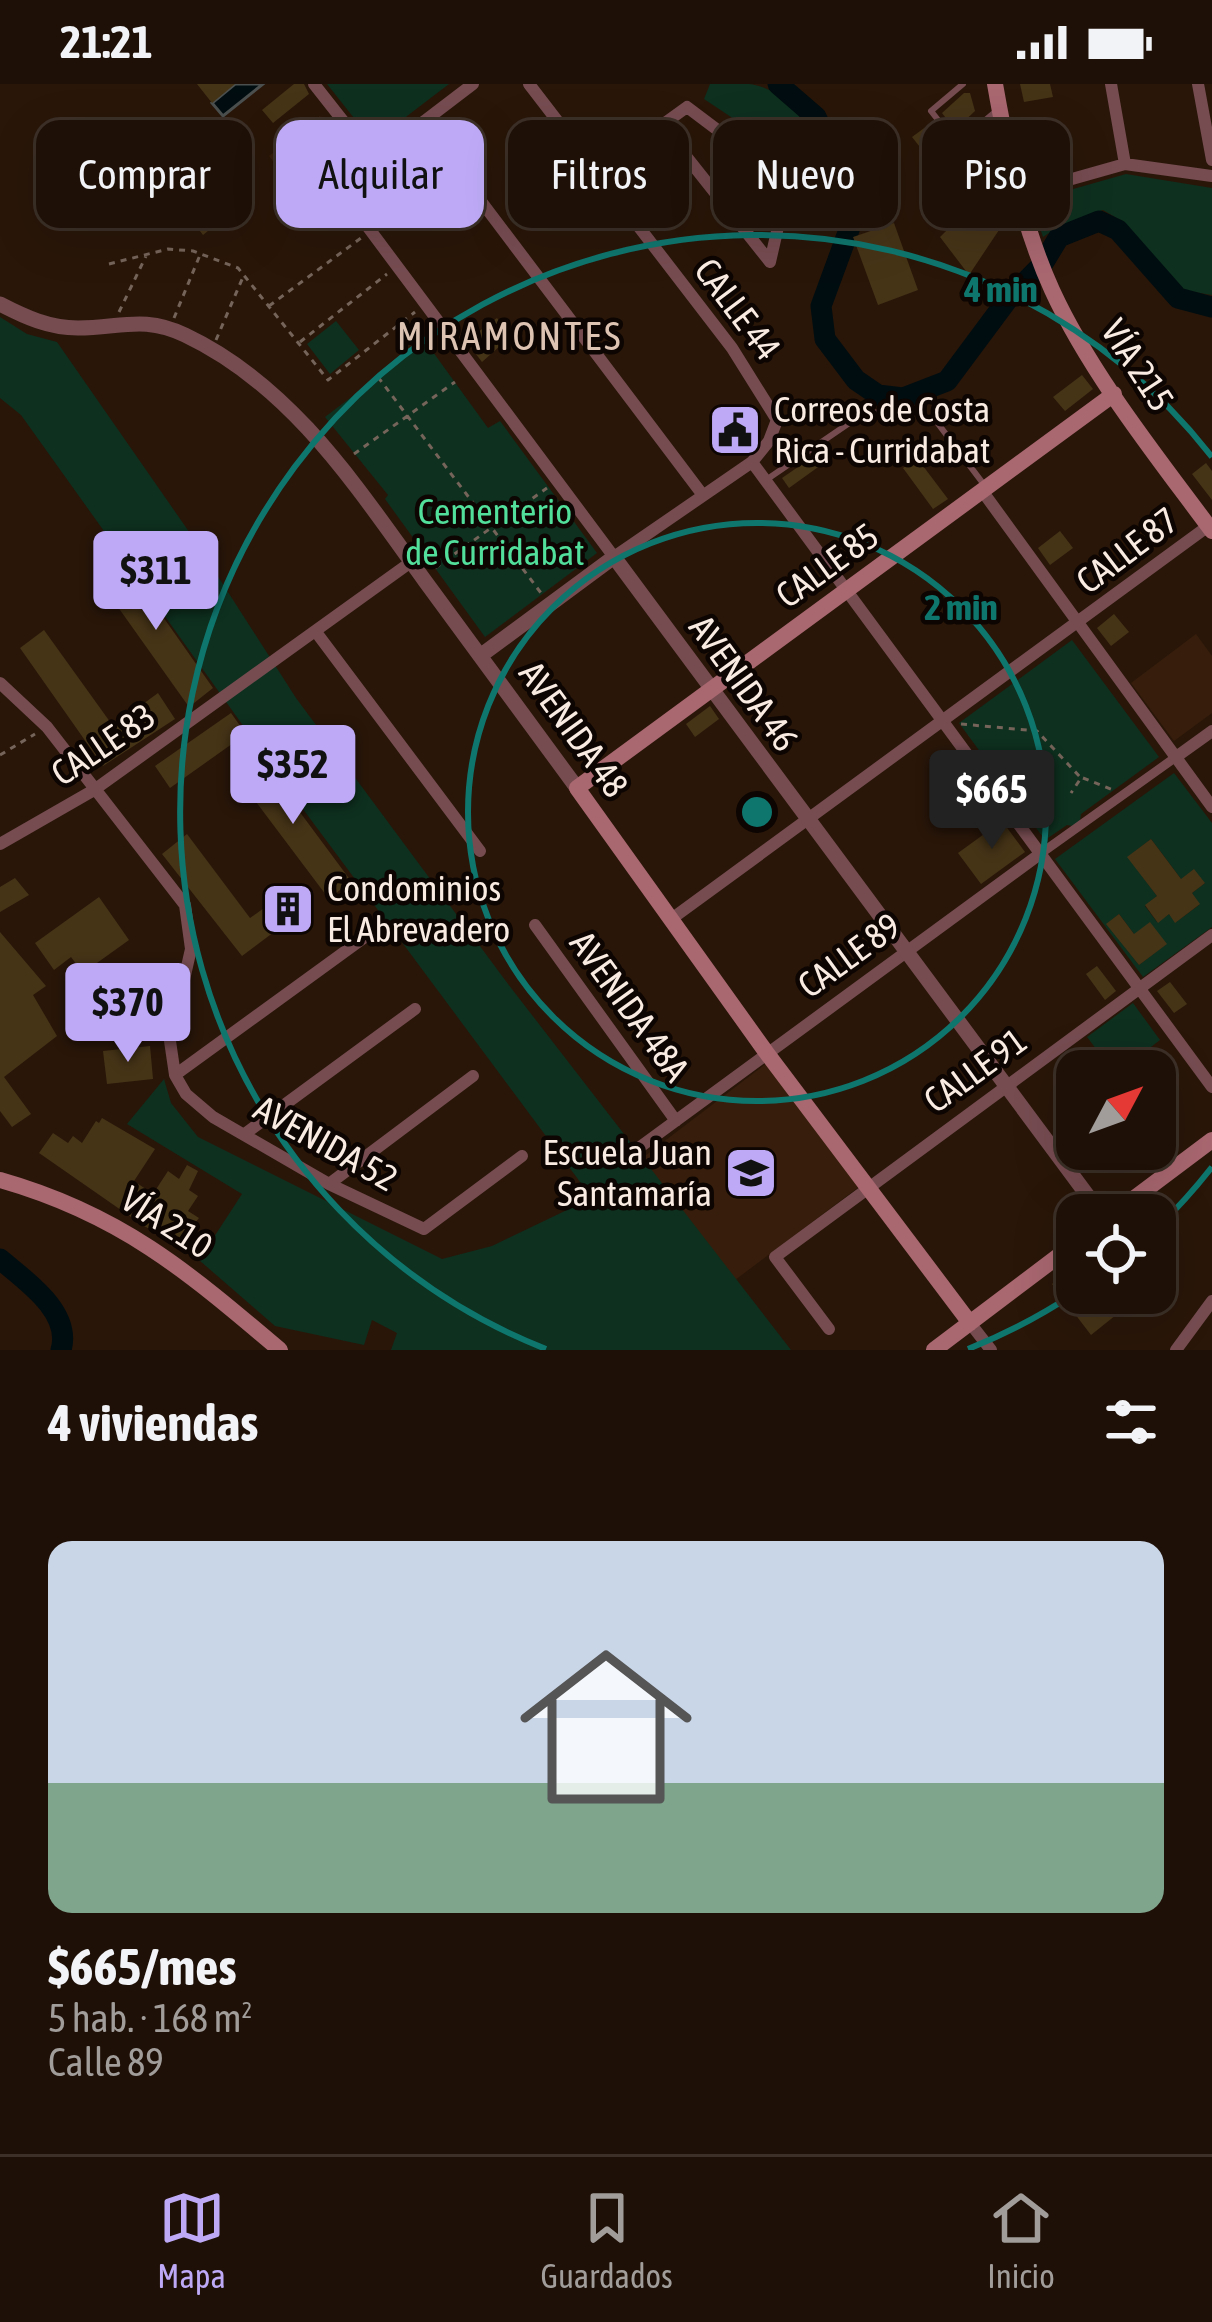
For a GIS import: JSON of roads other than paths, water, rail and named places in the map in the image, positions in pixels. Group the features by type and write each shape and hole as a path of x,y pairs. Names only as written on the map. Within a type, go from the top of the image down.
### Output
{"main road":[{"name":"VÍA 215","path":"995,84 1002,120"},
{"name":"VÍA 215","path":"1029,228 1053,292 1114,394 1211,527"},
{"name":"CALLE 85","path":"577,788 1114,394"},
{"name":"AVENIDA 48","path":"577,788 766,1052 970,1323"},
{"path":"1140,1194 1212,1140"},
{"name":"VÍA 210","path":"0,1180 61,1198 132,1233 176,1262 280,1350"},
{"path":"934,1350 1056,1258"}],"street":[{"path":"314,84 342,120"},
{"path":"426,120 473,84"},
{"name":"CALLE 44","path":"529,84 557,120"},
{"path":"1112,84 1125,164"},
{"path":"1198,84 1212,160"},
{"path":"687,107 788,183 770,262 662,126 687,107"},
{"path":"1070,180 1125,164 1212,176"},
{"path":"484,205 702,494"},
{"name":"AVENIDA 46","path":"370,228 1086,1194"},
{"name":"CALLE 44","path":"639,228 770,403 777,420 769,441 752,461"},
{"name":"AVENIDA 48","path":"0,304 52,326 134,321 169,329 250,377 308,427 577,788"},
{"path":"480,656 752,461 1212,1087"},
{"path":"985,490 1212,807"},
{"name":"CALLE 87","path":"670,920 1211,527"},
{"name":"CALLE 83","path":"0,844 94,790 411,562"},
{"path":"316,632 480,851"},
{"path":"0,683 47,727 185,905 191,949 170,1041 175,1075 365,937"},
{"name":"CALLE 89","path":"640,1147 1212,731"},
{"name":"AVENIDA 48A","path":"536,926 676,1121"},
{"name":"CALLE 91","path":"829,1330 775,1257 1212,935"},
{"path":"246,1133 415,1010"},
{"name":"AVENIDA 52","path":"175,1075 187,1094 213,1117 329,1184 424,1229 522,1156"},
{"path":"329,1184 472,1076"},
{"path":"1176,1350 1212,1301"},
{"name":"AVENIDA 48","path":"970,1323 991,1350"}],"lane":[{"path":"963,84 931,111 957,144 999,109"},
{"path":"766,480 861,415 879,412 890,423"},
{"path":"933,417 985,490"}],"waterway":[{"path":"778,84 816,117 854,195 850,227 821,306 825,339 856,380 878,395 903,398 947,381 1008,299 1042,265 1059,237 1099,221 1118,230 1178,298 1212,307"},
{"path":"0,1259 53,1310 63,1336 61,1350"}],"place":[{"name":"Correos de Costa Rica - Curridabat","path":"735,430"},
{"name":"Condominios El Abrevadero","path":"288,909"},
{"name":"Escuela Juan Santamaría","path":"751,1173"}],"district":[{"name":"MIRAMONTES","path":"510,336"}],"park label":[{"name":"Cementerio de Curridabat","path":"495,532"}]}
